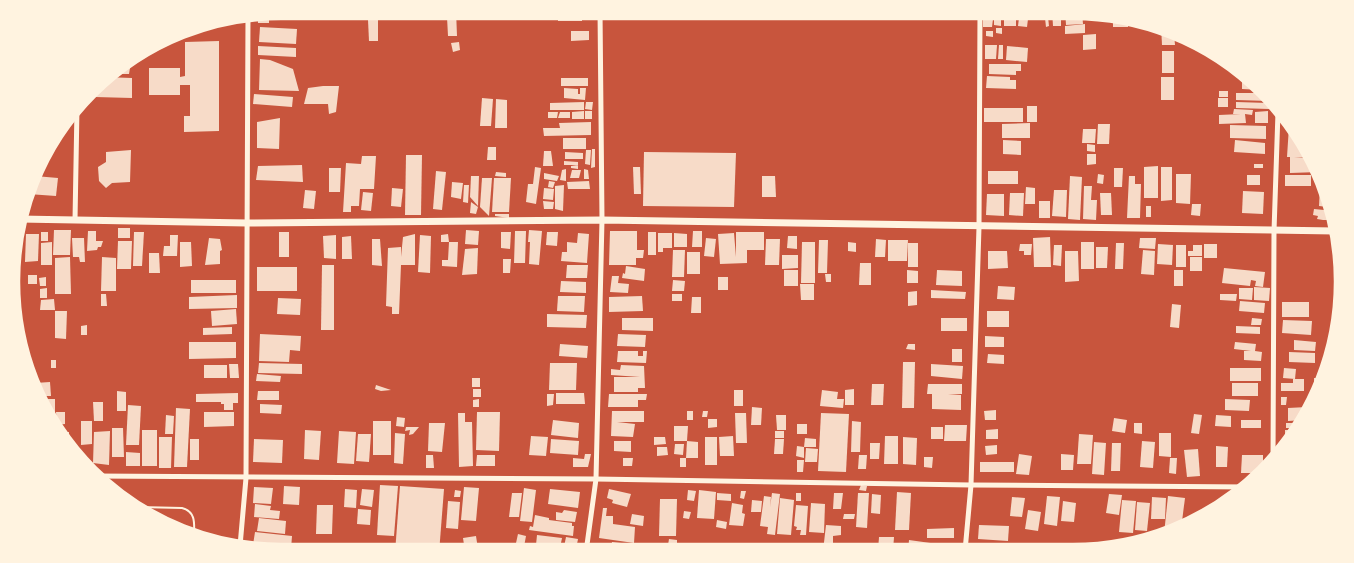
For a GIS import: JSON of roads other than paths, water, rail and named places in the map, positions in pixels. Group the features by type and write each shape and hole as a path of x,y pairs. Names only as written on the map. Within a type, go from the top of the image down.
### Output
{"street":[{"path":"587,544 596,479 602,220 600,19"},
{"path":"966,544 971,485 979,226 980,19"},
{"path":"240,541 246,478 248,21"},
{"path":"76,220 77,117"},
{"path":"1273,451 1274,230 1278,118"},
{"path":"26,220 247,223 602,220 1330,231"},
{"path":"105,476 596,479 1236,487"}]}
